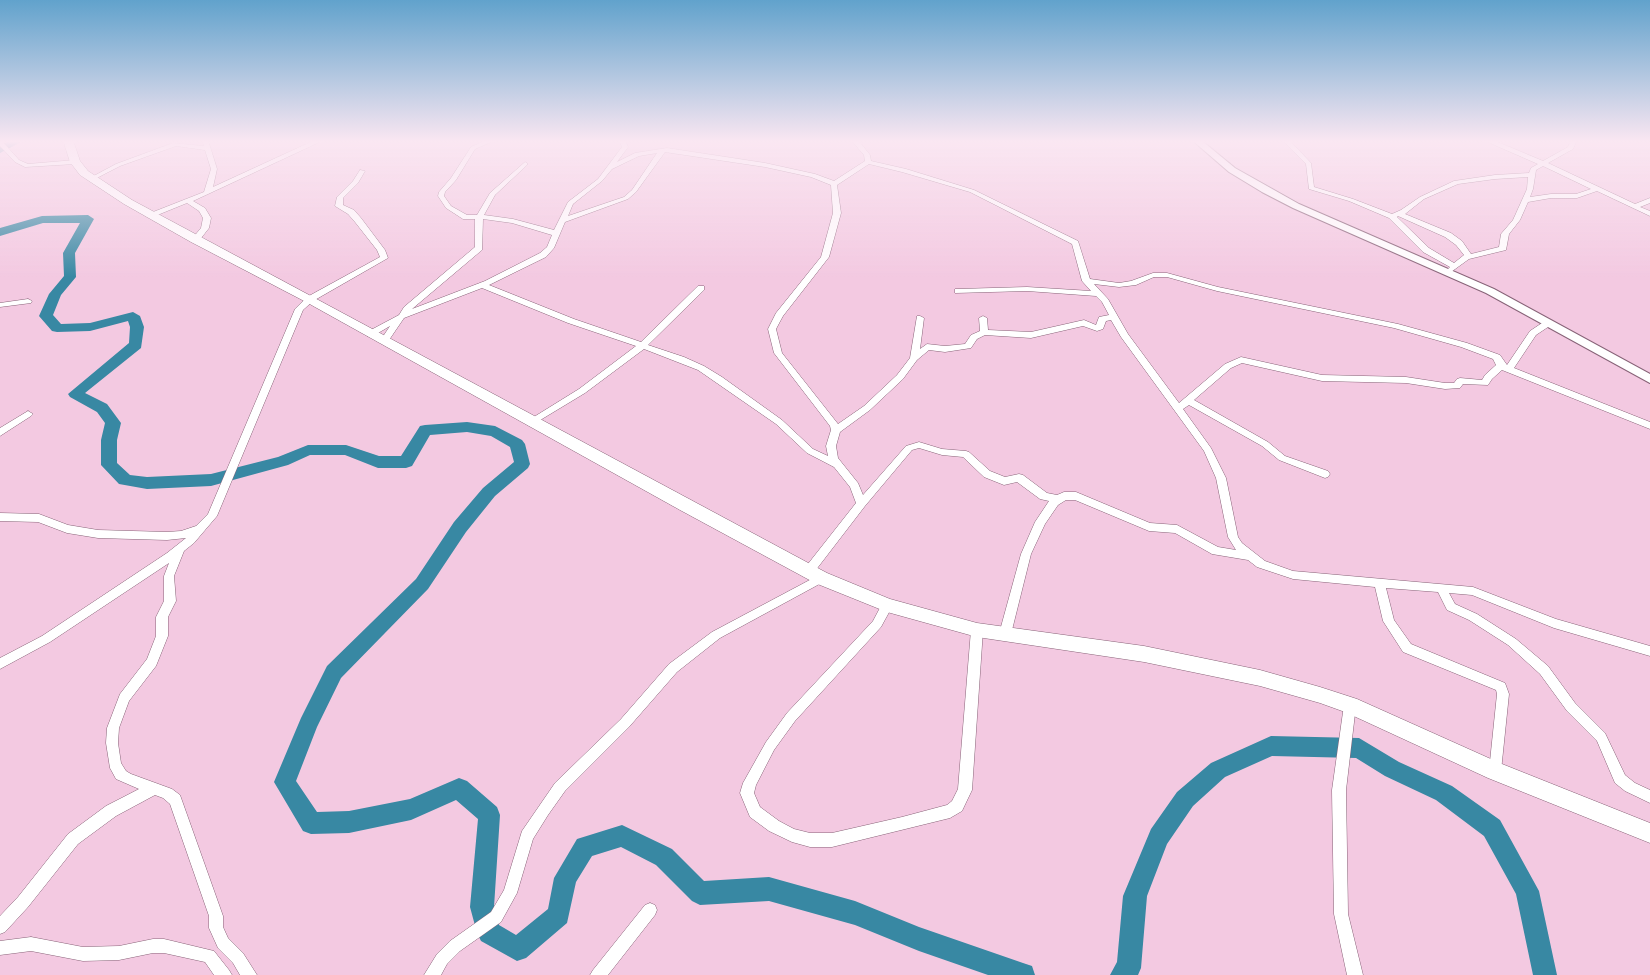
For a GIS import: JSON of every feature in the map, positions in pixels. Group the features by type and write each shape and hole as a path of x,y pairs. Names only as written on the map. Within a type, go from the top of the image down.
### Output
{"highway":[{"path":"102,186 195,240 310,299 377,338 815,575 888,605 977,630 1144,654 1295,687 1350,705 1495,771 1650,833"}],"main road":[{"path":"1258,186 1273,194 1452,270 1650,380"}],"street":[{"path":"206,192 210,186"},
{"path":"152,214 220,186"},
{"path":"0,664 46,639 180,549 201,528 215,510 299,309 310,299 384,258 381,250 358,220 351,212 339,206 340,197 352,186"},
{"path":"448,186 441,194 453,212 466,217 530,224 555,233"},
{"path":"377,338 479,248 479,217 492,194 501,186"},
{"path":"377,338 402,316 482,286 543,255 550,248 555,233 573,199 592,186"},
{"path":"561,221 621,201 630,195 637,186"},
{"path":"834,186 837,213 825,257 773,324 772,334 778,353 836,430"},
{"path":"954,186 972,191 1069,239 1078,248 1081,267 1086,281 1106,301 1124,335 1217,465 1225,494 1233,537 1238,546 1248,556 1261,564 1293,575 1473,591 1579,631 1650,651"},
{"path":"1311,186 1311,188 1448,234 1470,256"},
{"path":"1396,215 1422,198 1449,186"},
{"path":"1396,215 1426,250 1452,270 1470,256 1503,248 1505,234 1516,220 1530,186"},
{"path":"1590,186 1650,214"},
{"path":"1525,200 1552,196 1577,196 1597,189"},
{"path":"187,200 202,210 207,218 205,228 195,240"},
{"path":"1636,206 1650,200"},
{"path":"1086,281 1119,285 1133,283 1153,275 1167,275 1218,289 1394,326 1464,345 1497,357 1505,367 1650,426"},
{"path":"482,286 681,359 719,379 779,422 810,451 836,464"},
{"path":"532,422 582,391 642,346 701,288"},
{"path":"958,291 1027,289 1097,294"},
{"path":"0,305 28,302"},
{"path":"861,503 854,486 836,464 830,446 836,430 867,408 897,380 914,358 927,347 945,349 966,346 974,337 984,332 1031,335 1084,323 1097,328 1100,327 1102,319 1114,317"},
{"path":"914,358 920,318"},
{"path":"983,318 984,332"},
{"path":"1178,408 1228,366 1241,360 1322,378 1406,380 1445,386 1456,386 1460,381 1484,383 1505,367 1533,333 1548,324"},
{"path":"1188,400 1265,444 1282,458 1325,474"},
{"path":"0,433 28,414"},
{"path":"432,975 442,958 496,916 510,893 527,836 560,787 625,723 673,668 716,635 815,575 861,503 908,448 919,445 942,452 966,454 987,474 1004,481 1019,478 1044,496 1058,500"},
{"path":"1005,634 1026,554 1040,522 1058,500 1070,495 1149,527 1176,529 1216,551 1248,556"},
{"path":"0,517 39,518 67,530 98,534 167,536 180,535 201,528"},
{"path":"180,549 169,576 170,601 162,617 162,636 152,662 124,698 112,735 115,764 121,775 155,788 175,800 216,916 216,928 224,943 238,958 249,975"},
{"path":"1380,584 1389,621 1407,648 1501,687 1503,694 1495,771"},
{"path":"1441,588 1451,607 1473,617 1512,642 1544,670 1572,707 1601,737 1620,778 1630,787 1650,796"},
{"path":"888,605 862,641 791,717 770,746 750,783 747,793 755,812 774,826 792,835 810,840 832,840 950,811 957,806 965,790 977,630"},
{"path":"1350,705 1340,790 1341,914 1355,975"},
{"path":"0,927 23,902 73,839 111,811 155,788"},
{"path":"598,975 650,910"},
{"path":"0,948 31,944 84,954 119,953 153,946 164,946 209,956 224,975"}],"waterway":[{"path":"0,232 42,220 88,219 69,253 70,277 55,294 46,316 57,328 90,327 133,316 137,327 136,345 75,394 102,408 113,423 109,440 109,465 125,480 147,483 211,480 282,461 308,450 346,450 378,462 406,462 425,430 467,427 495,431 517,444 522,464 489,492 460,527 422,584 334,672 308,725 285,782 311,823 349,822 411,809 459,788 489,815 482,907 489,933 517,949 559,915 565,878 585,847 622,836 664,857 700,893 769,889 855,913 919,939 1023,975"},
{"path":"1122,975 1129,968 1135,896 1159,837 1185,799 1218,770 1271,746 1359,748 1392,769 1444,793 1492,828 1527,891 1545,975"}]}
